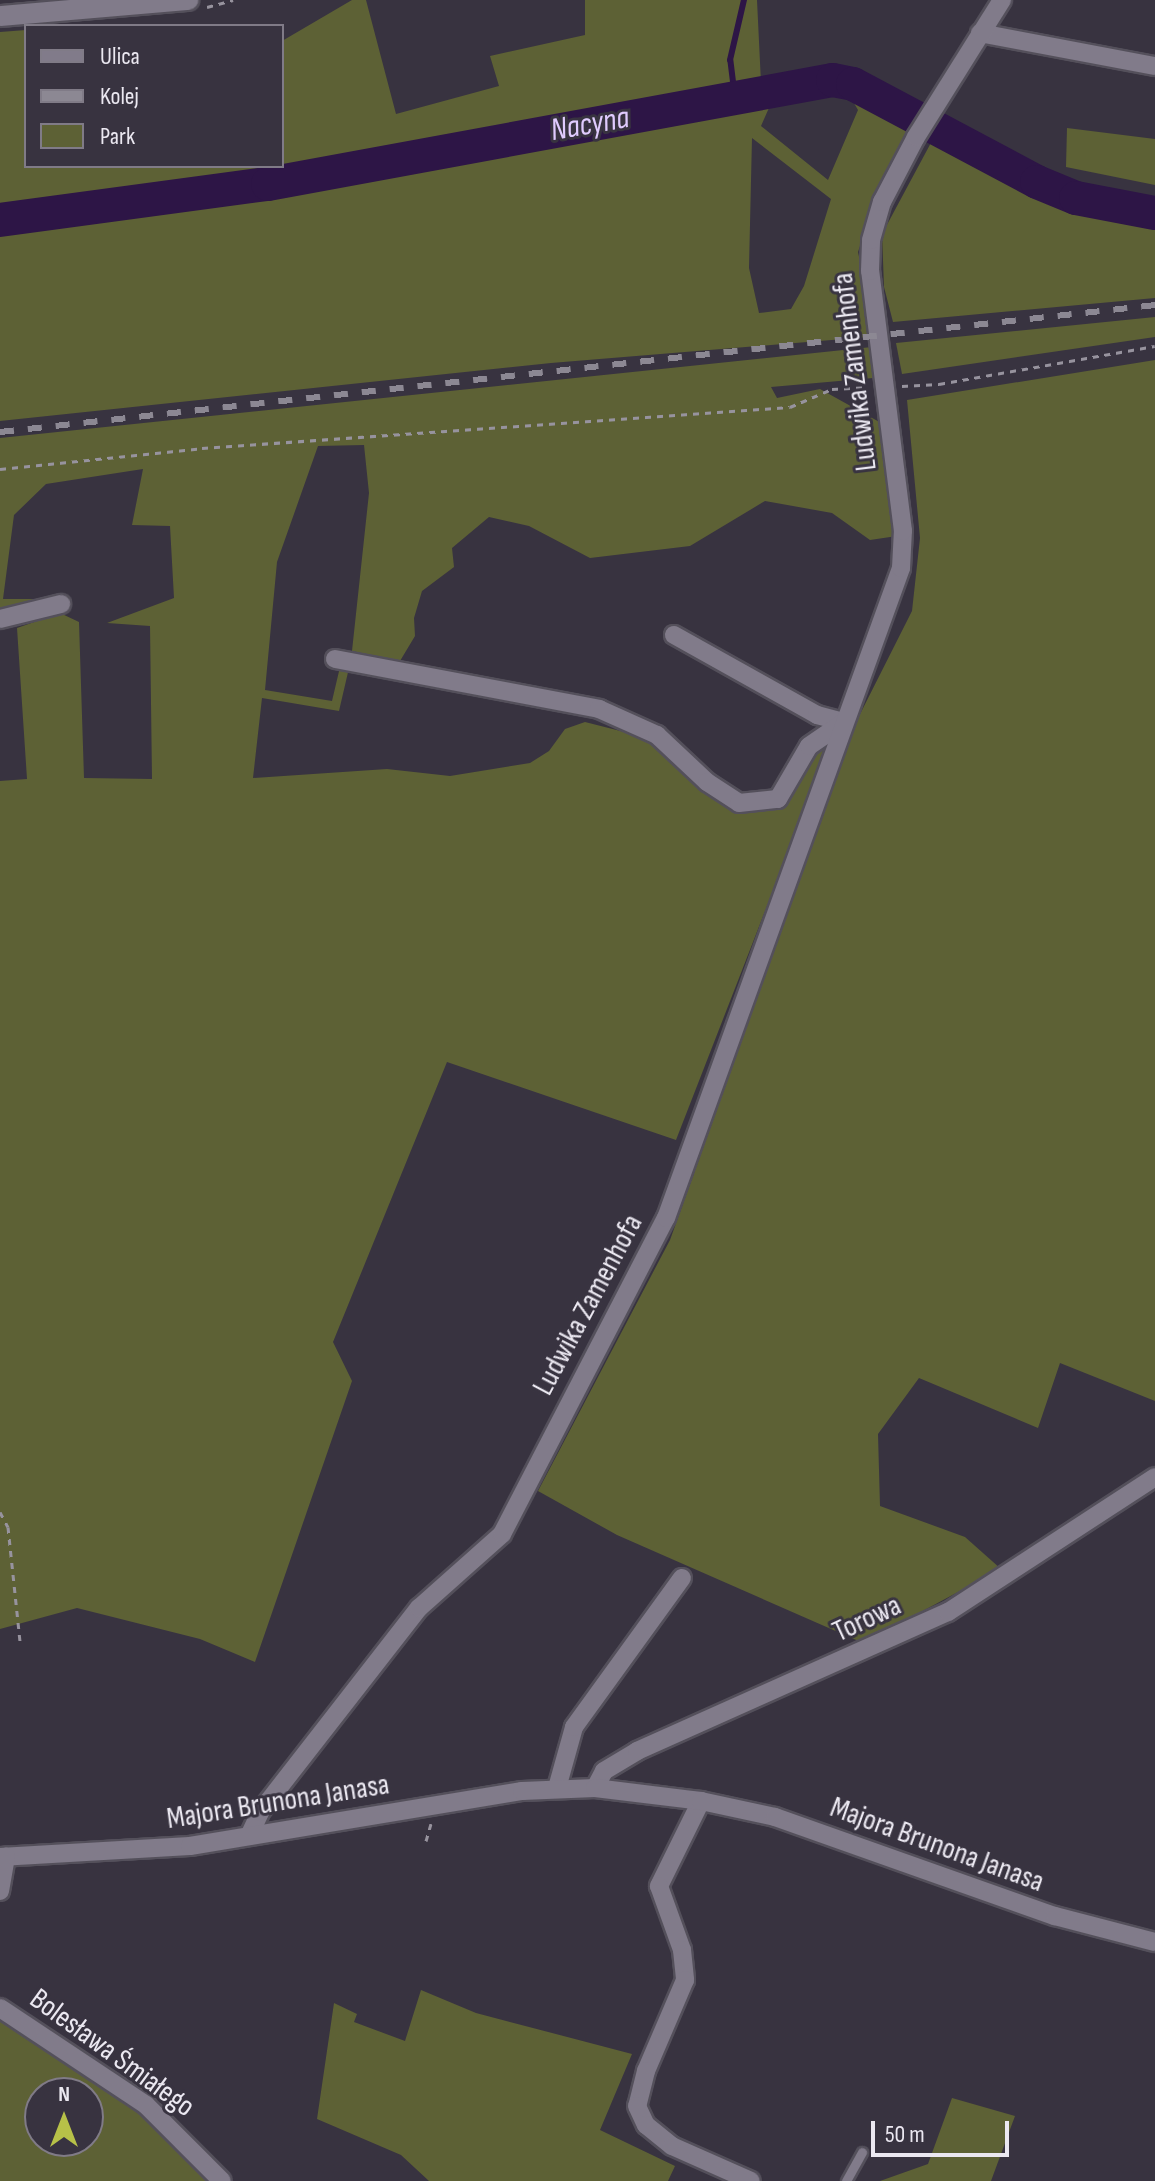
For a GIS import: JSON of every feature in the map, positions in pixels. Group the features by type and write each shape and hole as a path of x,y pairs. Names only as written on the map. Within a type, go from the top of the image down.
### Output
{"street":[{"path":"0,16 188,0"},
{"name":"Ludwika Zamenhofa","path":"249,1836 260,1812 419,1608 502,1534 666,1218 901,568 903,531 870,271 871,240 882,202 916,137 1002,0"},
{"path":"980,33 1155,66"},
{"path":"0,619 61,604"},
{"path":"674,635 817,715 844,722"},
{"path":"335,659 599,709 657,735 707,782 739,803 778,799 809,746 844,722"},
{"name":"Torowa","path":"595,1788 604,1771 637,1751 948,1612 1155,1477"},
{"path":"557,1788 574,1727 682,1578"},
{"name":"Majora Brunona Janasa","path":"3,1857 162,1849 557,1788 595,1788 701,1801 791,1822 1055,1916 1155,1942"},
{"path":"701,1801 659,1886 682,1950 685,1980 646,2071 637,2106 646,2125 672,2146 751,2181"},
{"path":"0,1891 3,1857"},
{"name":"Bolesława Śmiałego","path":"0,2008 146,2105 179,2132 222,2181"}],"lane":[{"path":"846,2181 862,2152"}],"path":[{"path":"0,469 202,448 790,407 832,389 939,384 1155,346"},
{"path":"0,1512 8,1527 20,1642"},
{"path":"426,1841 431,1817"}],"green space":[{"path":"352,0 366,0 396,114 499,86 490,56 585,35 585,0 757,0 761,83 242,180 0,215 0,32 24,30 24,168 284,168 284,40"},
{"path":"838,84 848,96 834,92 772,101 761,126 828,180 858,110 844,86 915,123 873,207 858,252 870,307 868,337 551,363 0,421 0,225 261,190","holes":["752,138 831,199 804,286 791,309 759,313 749,268"]},
{"path":"1067,128 1155,139 1155,185 1066,167"},
{"path":"933,139 1053,205 1155,222 1155,298 893,322 884,287 882,234"},
{"path":"1155,317 1155,337 902,374 896,343"},
{"path":"872,347 873,378 771,387 777,398 820,389 883,424 897,536 870,540 832,513 765,501 690,546 590,558 529,526 489,517 452,548 454,567 422,591 414,618 415,636 400,661 352,651 369,493 364,445 318,446 277,562 265,690 332,701 340,667 349,668 339,711 262,698 253,778 387,769 450,776 530,763 549,751 565,729 585,722 656,740 733,808 768,811 823,743 826,757 796,848 790,847 676,1140 447,1062 333,1342 352,1381 255,1662 200,1639 77,1608 0,1629 0,781 27,779 17,628 60,613 79,622 84,778 152,779 150,626 107,623 174,598 170,526 132,525 143,469 46,484 14,515 3,599 46,599 0,612 0,438"},
{"path":"1155,360 1155,1401 1060,1363 1038,1428 919,1378 878,1434 880,1506 965,1537 1001,1569 863,1643 617,1535 538,1491 670,1240 855,724 912,611 920,538 907,400"},
{"path":"421,1990 476,2013 632,2054 600,2130 675,2166 668,2181 429,2181 401,2155 317,2119 334,2003 357,2014 354,2022 405,2041"},
{"path":"0,2015 84,2077 24,2077 24,2157 104,2157 104,2089 137,2107 215,2181 0,2181"},
{"path":"952,2098 1015,2116 991,2181 880,2181 928,2164"}],"waterway":[{"path":"735,98 730,60 744,0"},
{"name":"Nacyna","path":"0,220 268,184 833,80 853,84 1037,182 1076,198 1155,213"}],"railway":[{"path":"0,432 1155,305"}]}
